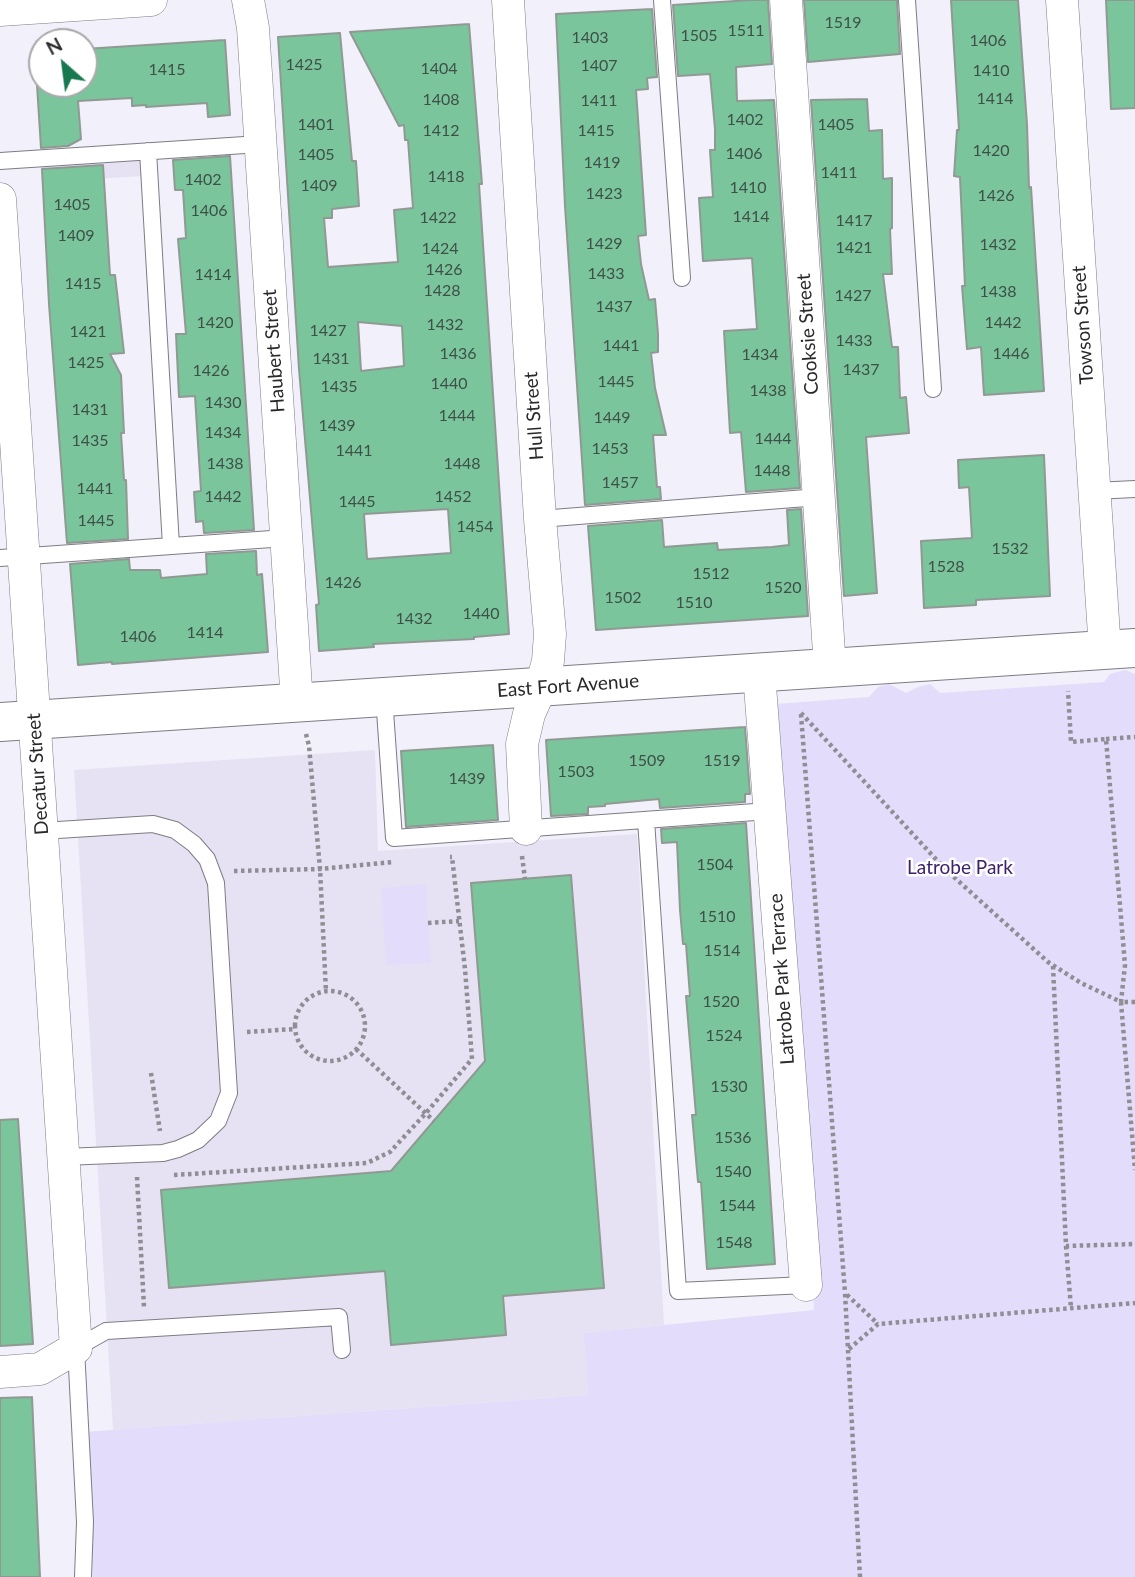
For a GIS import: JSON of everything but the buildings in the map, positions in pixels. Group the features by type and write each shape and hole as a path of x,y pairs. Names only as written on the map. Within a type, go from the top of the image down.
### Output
{"street":[{"path":"0,10 151,0"},
{"name":"Haubert Street","path":"248,0 253,27 297,703"},
{"name":"Hull Street","path":"508,0 540,519 550,634 548,661 541,687 529,714 522,744 526,828"},
{"name":"Cooksie Street","path":"786,0 830,668"},
{"name":"Towson Street","path":"1062,0 1094,491 1120,649"},
{"name":"Decatur Street","path":"0,199 17,721 42,831 76,1348"},
{"name":"East Fort Avenue","path":"17,721 1120,649"},
{"name":"Latrobe Park Terrace","path":"759,673 806,1285"},
{"path":"0,1372 40,1370 76,1348"}],"lane":[{"path":"662,0 682,278"},
{"path":"907,0 933,389"},
{"path":"0,161 260,144"},
{"path":"148,151 171,546"},
{"path":"1094,491 1135,489"},
{"path":"540,519 819,497"},
{"path":"12,556 286,538"},
{"path":"384,697 394,838 769,811"},
{"path":"646,820 678,1291 806,1285"},
{"path":"42,831 152,824 175,830 194,844 207,859 216,883 229,1093 218,1121 198,1140 163,1153 64,1157"},
{"path":"83,1577 85,1522 76,1348 106,1331 339,1317 342,1350"}],"path":[{"path":"1068,691 1071,742 1135,737"},
{"path":"297,703 309,746 320,869 326,992"},
{"path":"860,1577 845,1293 801,713 944,869 1053,965 1081,983 1121,1002 1135,1002"},
{"path":"1106,739 1125,965 1121,1002 1135,1170"},
{"path":"146,1329 136,1177 367,1163 390,1152 471,1059 452,857 439,858"},
{"path":"212,872 320,869 399,862"},
{"path":"428,923 459,921"},
{"path":"1053,965 1071,1308"},
{"path":"326,992 344,995 358,1006 365,1023 362,1041 356,1049 342,1059 324,1061 315,1058 301,1046 295,1029 303,1004 326,992"},
{"path":"225,1033 295,1029"},
{"path":"356,1049 434,1121"},
{"path":"151,1073 168,1175"},
{"path":"1066,1246 1135,1244"},
{"path":"845,1293 878,1324"},
{"path":"848,1350 878,1324 1135,1303"}],"shaded area":[{"path":"142,158 143,176 42,182 40,164"},
{"path":"806,504 814,617 794,618 786,506"},
{"path":"375,750 378,851 637,834 664,1325 585,1333 588,1395 113,1430 74,770"}],"green space":[{"name":"Latrobe Park","path":"1125,670 1135,674 1135,1577 93,1577 84,1432 588,1395 584,1333 814,1310 802,1114 760,901 759,890 766,885 757,862 776,704 869,697 878,687 889,684 906,693 930,684 940,693 1104,682 1110,674"},
{"path":"426,884 431,963 386,965 381,888"}]}
